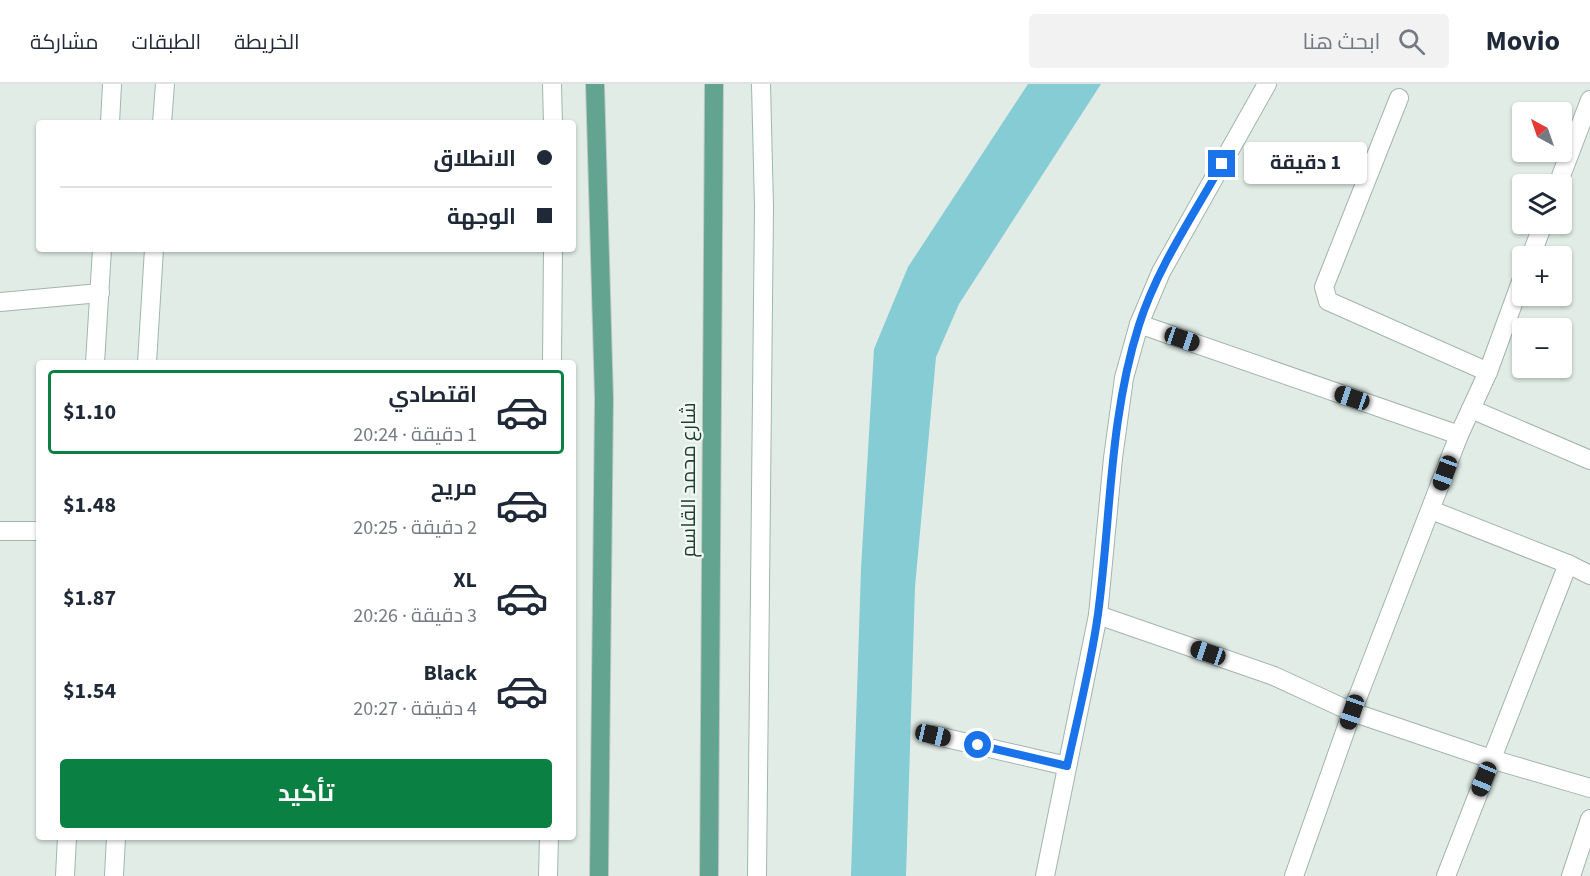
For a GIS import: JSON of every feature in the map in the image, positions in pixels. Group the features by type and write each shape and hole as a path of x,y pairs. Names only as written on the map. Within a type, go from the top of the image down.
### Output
{"main road":[{"path":"595,84 604,398 599,876"},
{"name":"شارع محمد القاسم","path":"709,876 714,84"}],"street":[{"path":"110,120 112,84"},
{"path":"162,120 165,84"},
{"path":"552,84 553,120"},
{"path":"758,876 764,207 761,84"},
{"path":"1045,876 1098,615 1113,458 1125,378 1139,324 1161,272 1267,84"},
{"path":"1399,98 1324,287 1328,301 1488,372"},
{"path":"1562,174 1589,107"},
{"path":"95,360 102,252"},
{"path":"147,360 154,252"},
{"path":"552,360 553,252"},
{"path":"0,302 100,293"},
{"path":"1294,876 1352,712 1459,435 1488,372 1512,306"},
{"path":"1139,324 1459,435"},
{"path":"1471,409 1590,460"},
{"path":"1431,510 1568,564 1590,575"},
{"path":"0,531 36,531"},
{"path":"1446,876 1568,564"},
{"path":"1098,615 1274,676 1352,712 1491,759 1590,788"},
{"path":"933,735 1067,766"},
{"path":"1571,876 1590,819"},
{"path":"65,876 67,840"},
{"path":"114,876 117,840"},
{"path":"548,876 549,840"}],"water":[{"path":"1028,84 1101,84 959,304 936,357 915,587 906,876 851,876 861,569 874,349 908,267"}],"route":[{"path":"978,745 1067,766 1098,615 1113,458 1125,378 1139,324 1161,272 1222,164"}]}
